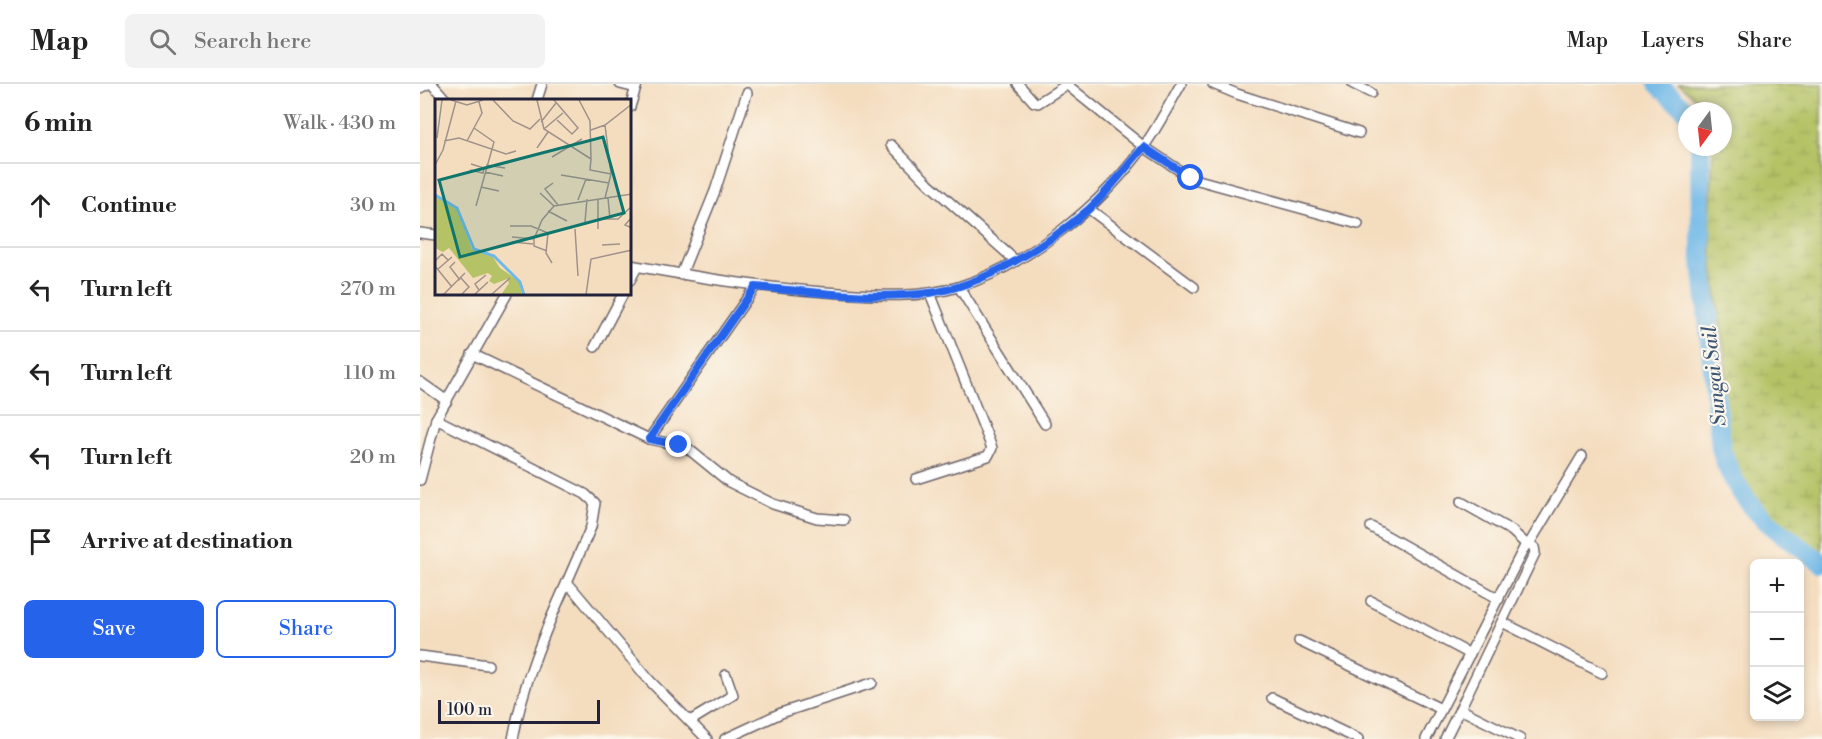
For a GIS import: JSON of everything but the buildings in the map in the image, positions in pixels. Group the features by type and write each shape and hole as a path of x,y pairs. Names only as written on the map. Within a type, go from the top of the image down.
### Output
{"street":[{"path":"420,88 430,84 445,99"},
{"path":"537,99 542,84"},
{"path":"620,84 636,86"},
{"path":"1018,84 1034,102 1038,103 1066,85 1144,147 1200,183 1358,224"},
{"path":"634,266 755,287 881,296 930,293 959,287 1016,261 1089,209 1144,147 1181,84"},
{"path":"1213,84 1237,94 1359,133"},
{"path":"1353,84 1371,93"},
{"path":"681,275 715,191 747,93"},
{"path":"891,145 928,183 1016,261"},
{"path":"1089,209 1194,287"},
{"path":"420,233 435,235"},
{"path":"649,439 755,287"},
{"path":"959,287 1045,424"},
{"path":"916,479 988,456 992,448 930,293"},
{"path":"420,480 436,419 506,296"},
{"path":"595,347 622,296"},
{"path":"472,354 649,439 686,447 729,482 773,504 817,518 844,520"},
{"path":"420,382 447,401"},
{"path":"436,419 585,494 595,503 591,526 540,641 520,703 513,739"},
{"path":"1426,739 1528,544 1582,456"},
{"path":"1445,739 1535,553 1534,547 1512,531 1461,502"},
{"path":"1371,527 1499,599"},
{"path":"567,582 650,681 707,739"},
{"path":"1371,601 1470,654"},
{"path":"1502,622 1602,673"},
{"path":"1299,641 1441,709"},
{"path":"420,656 489,665"},
{"path":"690,721 733,695 726,675"},
{"path":"725,739 781,713 872,684"},
{"path":"1272,698 1358,739"},
{"path":"1460,709 1520,739"}],"green space":[{"path":"1678,84 1822,84 1822,552 1804,542 1771,515 1745,481 1735,462 1729,442 1725,421 1726,365 1713,272 1710,207 1713,156 1732,156 1732,102 1699,102"}],"waterway":[{"name":"Sungai Sail","path":"1658,84 1678,103"},
{"name":"Sungai Sail","path":"1700,156 1701,251 1721,448 1728,469 1748,502 1774,527 1822,563"}],"route":[{"path":"679,445 649,439 755,287 881,296 930,293 959,287 1016,261 1089,209 1144,147 1191,178"}]}
